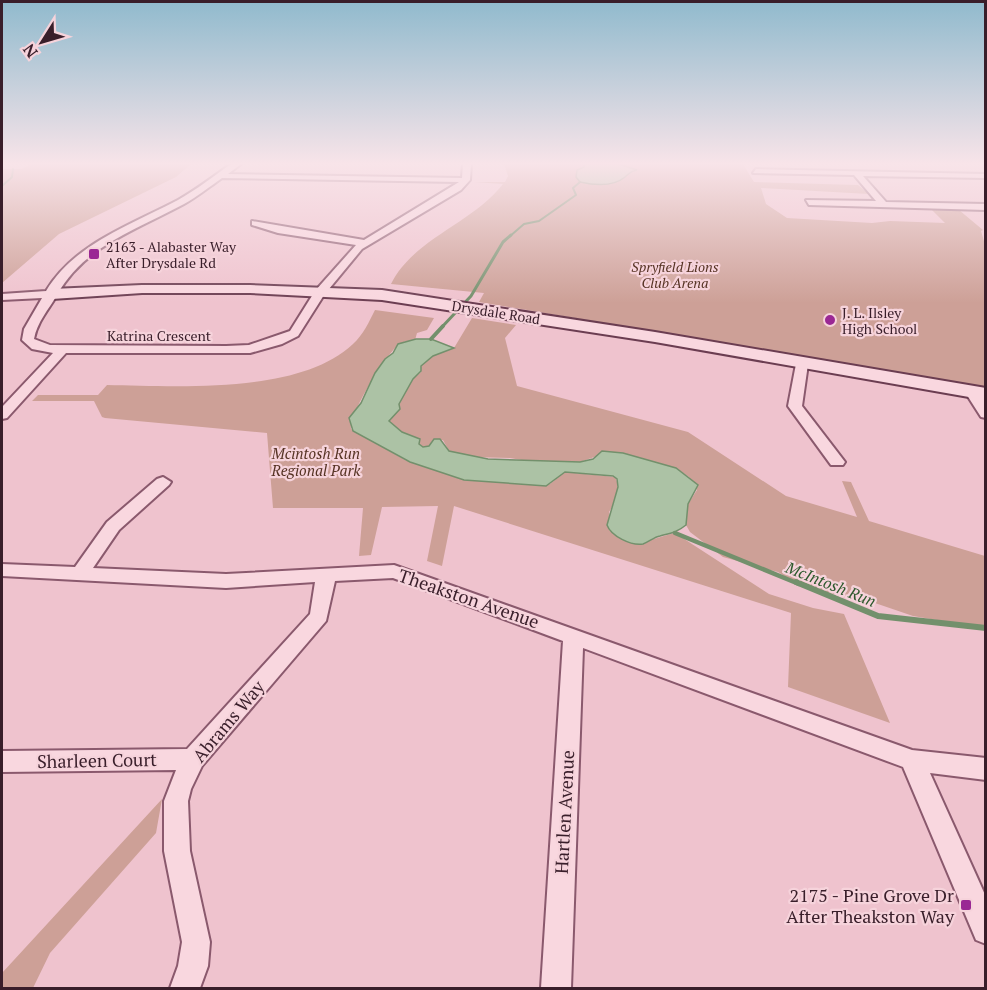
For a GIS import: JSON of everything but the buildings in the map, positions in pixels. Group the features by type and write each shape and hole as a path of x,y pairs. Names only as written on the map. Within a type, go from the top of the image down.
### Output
{"street":[{"path":"52,294 56,284 89,251 125,229 164,210"},
{"name":"Katrina Crescent","path":"52,294 27,337 36,346 63,349 220,351 260,347 294,333 319,293 365,243 421,210"},
{"path":"255,223 278,230 365,243"},
{"name":"Drysdale Road","path":"2,297 142,289 250,288 382,295 503,313 979,393"},
{"path":"2,415 63,349"},
{"path":"802,364 795,406 837,462"},
{"path":"979,393 986,414"},
{"path":"81,572 113,526 163,482"},
{"name":"Theakston Avenue","path":"2,570 81,572 214,581 394,571 912,760 986,769"},
{"name":"Abrams Way","path":"185,988 193,966 196,942 177,851 176,801 193,759 319,616 326,576"},
{"name":"Hartlen Avenue","path":"556,988 573,635"},
{"name":"Sharleen Court","path":"2,762 193,759"},
{"path":"912,760 986,930"}],"green space":[{"path":"2,210 108,210 59,234 2,283"},
{"name":"Spryfield Lions Club Arena","path":"476,210 775,210 787,218 872,223 890,221 945,223 932,210 959,210 983,230 981,231 986,248 985,387 479,302 484,293 391,284 401,268 428,243"},
{"name":"Mcintosh Run Regional Park","path":"375,310 434,318 427,330 417,333 415,340 401,343 387,357 356,410 351,429 405,460 464,480 550,484 565,472 615,477 618,485 617,494 609,512 615,535 638,542 675,533 769,594 813,608 844,614 890,723 788,687 791,613 454,506 442,566 427,561 438,506 382,507 371,555 359,556 363,508 273,508 267,433 105,418 102,417 94,401 32,401 38,395 98,395 107,385 236,384 270,380 301,372 330,360 353,344 363,332"},
{"name":"Mcintosh Run Regional Park","path":"472,318 516,325 505,338 517,386 688,432 786,496 857,517 842,481 851,482 869,521 985,556 985,628 913,616 872,602 801,587 778,572 723,557 690,532 686,525 688,504 697,490 689,477 676,468 623,453 597,456 580,462 533,462 510,458 472,457 449,451 443,440 432,441 429,446 423,447 419,444 420,439 402,432 389,421 413,379 421,372 421,366 433,356 454,348"},
{"path":"162,799 156,833 50,953 33,988 2,988 2,973"}],"shaded area":[{"path":"416,339 431,339 454,348 433,356 421,366 421,371 413,379 399,404 400,409 389,421 402,432 420,439 419,444 423,447 429,446 434,439 440,439 449,451 488,459 580,462 593,459 602,451 623,453 676,468 698,485 688,504 686,525 643,544 627,542 617,536 607,525 618,487 617,479 613,476 565,472 546,486 464,480 410,462 353,431 349,418 361,403 375,373 398,344"}],"waterway":[{"name":"McIntosh Run","path":"509,237 524,224 539,221 554,210"},
{"name":"McIntosh Run","path":"442,327 471,296 503,242 511,235"},
{"name":"McIntosh Run","path":"431,339 443,326"},
{"name":"McIntosh Run","path":"675,533 799,584"},
{"name":"McIntosh Run","path":"796,582 878,616 986,628"}],"place":[{"name":"2163 - Alabaster Way After Drysdale Rd","path":"94,254"},
{"name":"J. L. Ilsley High School","path":"830,320"},
{"name":"2175 - Pine Grove Dr After Theakston Way","path":"966,905"}]}
